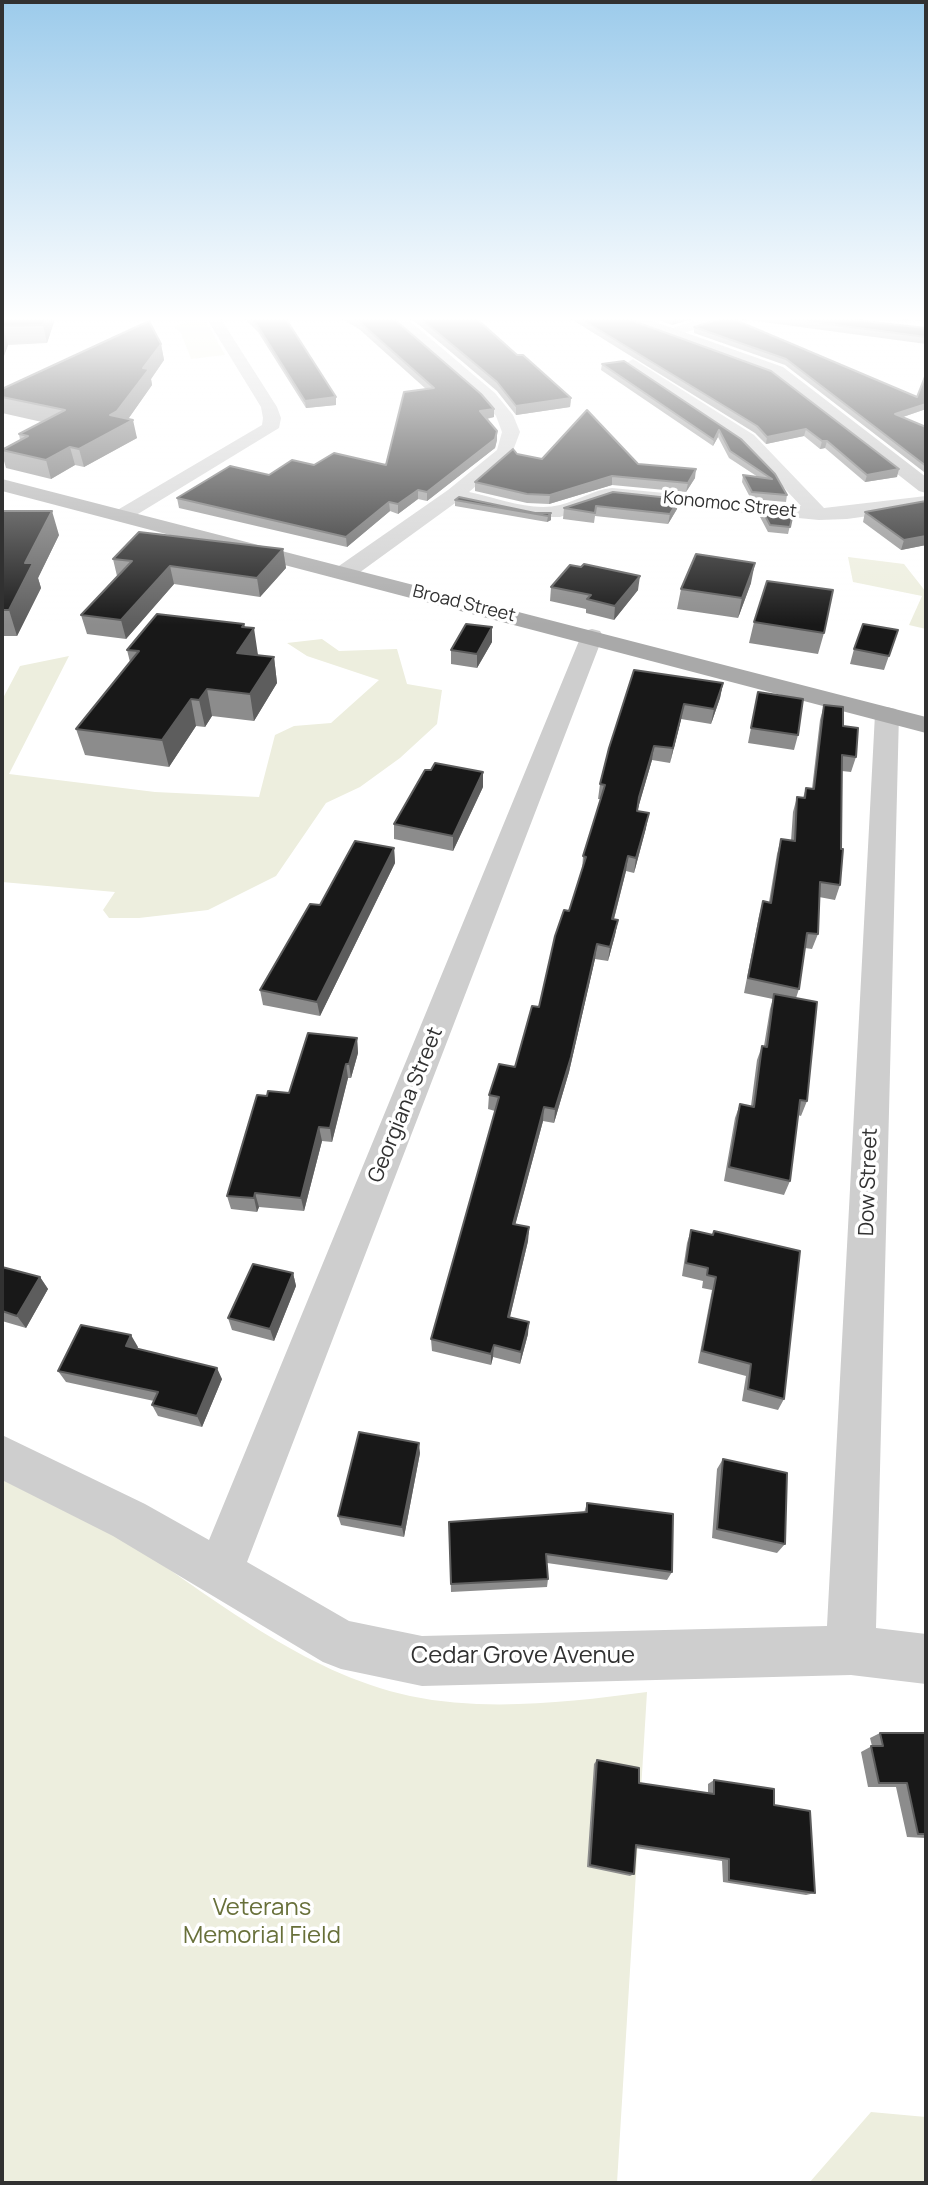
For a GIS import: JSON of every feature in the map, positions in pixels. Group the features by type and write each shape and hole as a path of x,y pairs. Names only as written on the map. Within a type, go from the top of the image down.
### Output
{"main road":[{"name":"Broad Street","path":"2,485 926,724"}],"street":[{"path":"121,516 270,428 271,421"},
{"path":"344,573 455,494 505,452 511,432 506,421"},
{"path":"720,421 748,439 819,514"},
{"path":"842,421 926,487"},
{"name":"Konomoc Street","path":"455,494 544,512 560,511 598,494 819,514 847,513 926,502"},
{"name":"Georgiana Street","path":"219,1574 592,636"},
{"name":"Dow Street","path":"852,1650 887,714"},
{"name":"Cedar Grove Avenue","path":"2,1457 129,1520 341,1644 422,1661 852,1650 926,1659"}],"green space":[{"path":"848,557 904,564 926,592 926,629 909,625 922,596 853,582"},
{"path":"322,639 339,651 397,649 407,684 442,690 437,724 400,758 360,787 326,803 276,876 208,910 139,918 109,918 103,910 115,892 2,882 2,700 20,666 69,656 9,774 155,792 259,797 275,735 294,726 331,723 379,680 307,656 287,643"},
{"name":"Veterans Memorial Field","path":"2,1476 110,1530 260,1631 332,1670 370,1685 410,1696 469,1704 558,1702 647,1692 617,2183 2,2183"},
{"path":"871,2112 926,2117 926,2183 809,2183"}],"building":[{"path":"44,421 131,421 79,449 70,447 46,460 2,450 28,436 19,434"},
{"path":"397,421 488,421 497,431 495,439 427,492 418,490 398,504 389,502 346,537 177,498 230,466 269,475 292,460 314,465 334,453 386,465"},
{"path":"577,421 597,421 638,464 696,469 688,483 612,476 550,495 527,494 475,482 513,449 517,454 542,459"},
{"path":"686,421 714,421 741,439 775,474 787,495 752,492 743,475 772,479 730,451 719,430 714,440"},
{"path":"749,421 836,421 899,469 867,475 827,441 822,441 806,429 767,437"},
{"path":"867,421 912,421 926,427 926,466"},
{"path":"613,492 679,499 670,514 596,506 595,513 564,508"},
{"path":"459,497 535,513 551,513 548,516 455,500"},
{"path":"926,501 926,536 904,540 865,512"},
{"path":"762,510 793,513 790,527 770,525"},
{"path":"2,511 52,511 25,563 33,563 9,610 2,610"},
{"path":"139,532 283,549 257,578 170,566 121,620 81,615 132,561 113,559"},
{"path":"696,554 755,563 742,598 681,589"},
{"path":"584,564 640,576 615,606 587,599 591,595 551,587 570,565 581,567"},
{"path":"767,581 833,590 824,633 754,622"},
{"path":"157,614 244,624 242,627 254,628 237,653 274,657 250,694 207,689 199,700 191,699 162,740 76,729 139,651 127,650"},
{"path":"466,624 492,627 477,654 451,650"},
{"path":"863,624 898,630 889,656 854,649"},
{"path":"634,670 723,683 714,709 684,704 673,748 654,746 637,811 649,813 636,858 628,856 612,919 618,920 610,947 597,944 571,1057 555,1109 544,1107 513,1224 529,1227 508,1317 529,1322 521,1352 494,1345 491,1354 431,1339 499,1097 489,1095 499,1064 515,1067 532,1006 539,1007 555,936 564,910 569,911 586,857 583,856 605,785 600,784 609,748"},
{"path":"758,692 803,699 798,735 751,728"},
{"path":"824,705 843,707 843,726 858,728 856,757 842,755 843,849 840,885 820,882 818,934 807,933 799,989 748,978 763,901 771,903 781,839 795,841 797,797 805,798 806,788 814,789"},
{"path":"435,763 483,772 453,836 394,824 425,770 431,770"},
{"path":"355,841 394,848 317,1002 260,990 310,904 320,905"},
{"path":"774,994 817,1002 807,1101 800,1100 790,1181 729,1167 740,1104 754,1107 762,1046 767,1047"},
{"path":"308,1033 357,1038 349,1064 346,1064 330,1128 319,1127 301,1198 255,1193 254,1198 227,1196 257,1095 267,1096 268,1091 289,1093"},
{"path":"691,1230 713,1235 714,1231 800,1251 784,1399 748,1389 751,1364 702,1351 716,1277 707,1275 708,1268 686,1263"},
{"path":"253,1264 293,1273 270,1329 228,1318"},
{"path":"2,1267 40,1277 17,1316 2,1311"},
{"path":"81,1325 131,1335 126,1346 217,1368 197,1416 152,1405 158,1392 58,1371"},
{"path":"359,1432 419,1443 402,1527 338,1516"},
{"path":"723,1459 787,1473 785,1544 717,1529"},
{"path":"587,1503 673,1514 672,1572 546,1554 548,1579 451,1584 449,1522 587,1512"},
{"path":"880,1733 926,1733 926,1834 918,1834 907,1783 879,1783 871,1746 883,1746"},
{"path":"597,1760 639,1768 639,1783 714,1794 714,1780 774,1789 774,1805 810,1811 815,1893 729,1880 729,1859 636,1845 634,1874 590,1865"}]}
